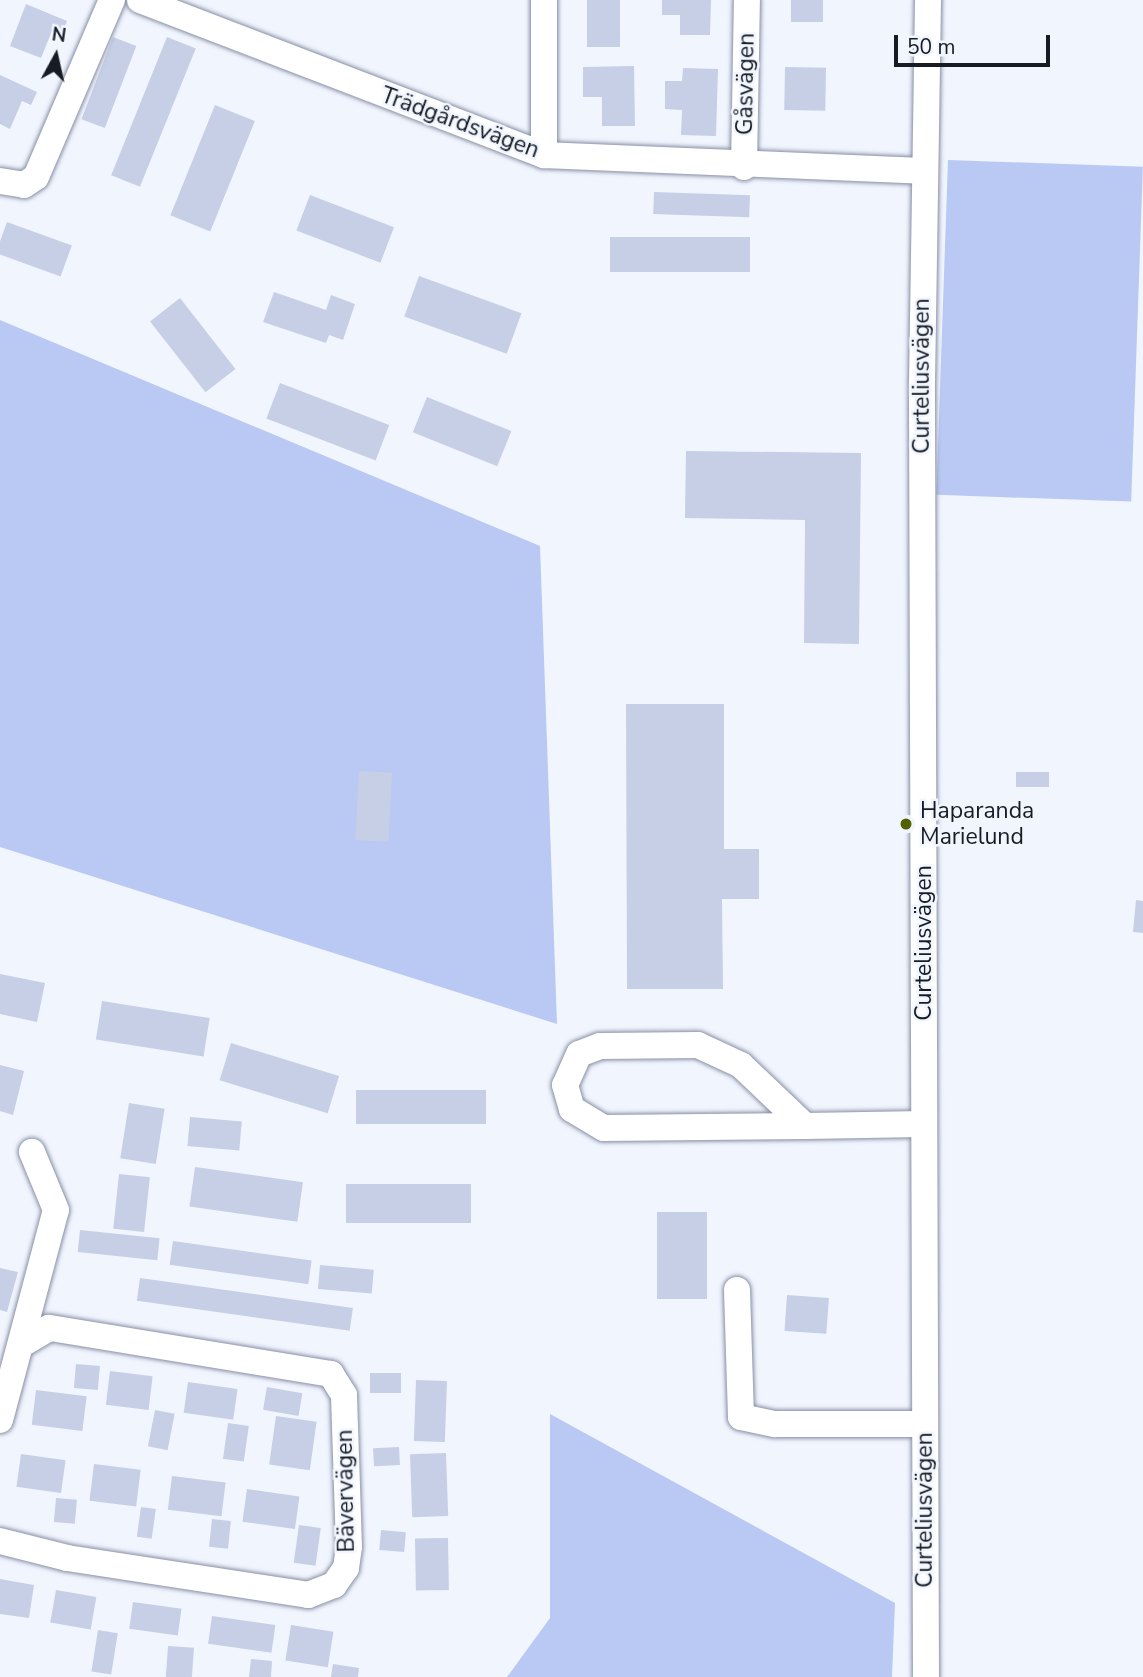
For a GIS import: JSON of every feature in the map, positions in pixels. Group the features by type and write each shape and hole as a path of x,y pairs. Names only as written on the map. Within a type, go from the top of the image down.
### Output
{"street":[{"path":"0,181 24,185 36,177 112,0"},
{"name":"Trädgårdsvägen","path":"140,0 544,155 744,167 922,171"},
{"path":"544,0 544,155"},
{"name":"Gåsvägen","path":"744,167 747,0"},
{"name":"Curteliusvägen","path":"926,1677 922,171 928,0"},
{"path":"805,1126 741,1065 698,1045 600,1045 579,1054 568,1068 565,1085 572,1109 604,1128 805,1126 923,1124"},
{"path":"0,1420 11,1341 56,1210 32,1152"},
{"path":"737,1290 741,1417 775,1424 924,1424"},
{"name":"Bävervägen","path":"0,1541 67,1558 308,1595 334,1585 346,1568 349,1547 344,1395 331,1374 49,1328 11,1341"}],"shaded area":[{"path":"948,160 1143,167 1131,502 936,495"},
{"path":"0,320 540,546 557,1024 0,847"},
{"path":"550,1414 895,1603 892,1677 507,1677 550,1618"}],"building":[{"path":"587,0 620,0 620,47 587,47"},
{"path":"662,0 711,0 710,35 680,35 680,15 662,15"},
{"path":"791,0 823,0 823,22 791,22"},
{"path":"26,4 67,21 61,35 52,31 41,58 10,46"},
{"path":"113,37 136,46 105,128 81,119"},
{"path":"167,37 196,49 140,187 111,175"},
{"path":"634,66 635,126 602,126 602,97 583,97 583,67"},
{"path":"785,67 826,68 825,111 784,110"},
{"path":"683,68 718,69 716,136 681,135 682,110 665,109 665,81 682,81"},
{"path":"0,75 37,92 31,105 22,101 10,129 0,124"},
{"path":"215,105 255,121 210,231 170,215"},
{"path":"654,192 750,195 749,217 653,214"},
{"path":"310,195 394,227 380,263 296,230"},
{"path":"7,222 72,246 61,277 0,255 0,241"},
{"path":"610,237 750,237 750,272 610,272"},
{"path":"419,276 521,313 507,354 404,316"},
{"path":"274,292 326,310 331,295 355,304 343,340 329,335 326,343 263,322"},
{"path":"180,298 235,369 205,392 150,321"},
{"path":"280,383 389,425 376,460 266,418"},
{"path":"427,397 511,431 497,466 413,432"},
{"path":"686,451 861,453 859,644 804,643 805,520 685,518"},
{"path":"626,704 724,704 724,849 759,849 759,899 722,899 723,989 627,989"},
{"path":"359,771 392,773 388,842 355,840"},
{"path":"1016,772 1049,772 1049,787 1016,787"},
{"path":"1136,900 1143,901 1143,933 1133,932"},
{"path":"0,974 45,983 37,1022 0,1014"},
{"path":"102,1001 210,1018 204,1057 96,1040"},
{"path":"231,1043 339,1076 328,1113 220,1080"},
{"path":"0,1065 24,1071 13,1115 0,1111"},
{"path":"356,1090 486,1090 486,1124 356,1124"},
{"path":"129,1103 165,1109 156,1164 120,1158"},
{"path":"190,1117 242,1122 239,1150 187,1146"},
{"path":"195,1167 303,1182 297,1222 189,1207"},
{"path":"119,1174 150,1177 144,1232 113,1229"},
{"path":"346,1184 471,1184 471,1223 346,1223"},
{"path":"657,1212 707,1212 707,1299 657,1299"},
{"path":"80,1230 160,1238 157,1260 78,1252"},
{"path":"173,1241 312,1260 308,1284 170,1265"},
{"path":"320,1265 374,1270 372,1294 318,1289"},
{"path":"0,1268 18,1272 7,1312 0,1310"},
{"path":"140,1278 353,1308 350,1331 137,1301"},
{"path":"787,1295 829,1298 826,1334 784,1331"},
{"path":"76,1364 100,1366 98,1390 74,1388"},
{"path":"110,1371 153,1376 149,1410 106,1405"},
{"path":"370,1373 401,1373 401,1393 370,1393"},
{"path":"416,1380 447,1381 445,1442 414,1441"},
{"path":"188,1382 238,1389 233,1420 184,1413"},
{"path":"267,1387 302,1393 298,1416 263,1410"},
{"path":"36,1390 87,1396 82,1431 32,1425"},
{"path":"155,1410 175,1414 168,1450 148,1446"},
{"path":"276,1416 317,1422 310,1470 269,1465"},
{"path":"228,1423 249,1426 244,1462 223,1459"},
{"path":"399,1447 400,1465 374,1466 373,1448"},
{"path":"446,1453 448,1516 412,1517 410,1454"},
{"path":"21,1454 66,1460 61,1493 16,1487"},
{"path":"94,1464 141,1470 136,1506 89,1501"},
{"path":"172,1476 226,1483 221,1516 168,1510"},
{"path":"247,1489 299,1496 295,1529 242,1522"},
{"path":"56,1498 77,1500 75,1524 54,1522"},
{"path":"141,1507 156,1509 152,1539 137,1537"},
{"path":"212,1519 231,1521 228,1549 209,1547"},
{"path":"299,1525 321,1528 315,1566 294,1563"},
{"path":"381,1530 406,1532 404,1552 379,1550"},
{"path":"448,1538 449,1590 416,1591 415,1539"},
{"path":"0,1579 34,1585 29,1618 0,1614"},
{"path":"56,1590 96,1597 91,1630 50,1622"},
{"path":"133,1602 182,1609 178,1636 129,1629"},
{"path":"212,1616 275,1625 271,1653 208,1644"},
{"path":"291,1625 333,1632 328,1667 285,1661"},
{"path":"98,1630 118,1633 111,1675 91,1671"},
{"path":"168,1646 194,1648 192,1677 166,1677"},
{"path":"251,1659 272,1661 271,1677 249,1677"},
{"path":"333,1664 359,1668 358,1677 331,1677"}],"place":[{"name":"Haparanda Marielund","path":"906,824"}]}
